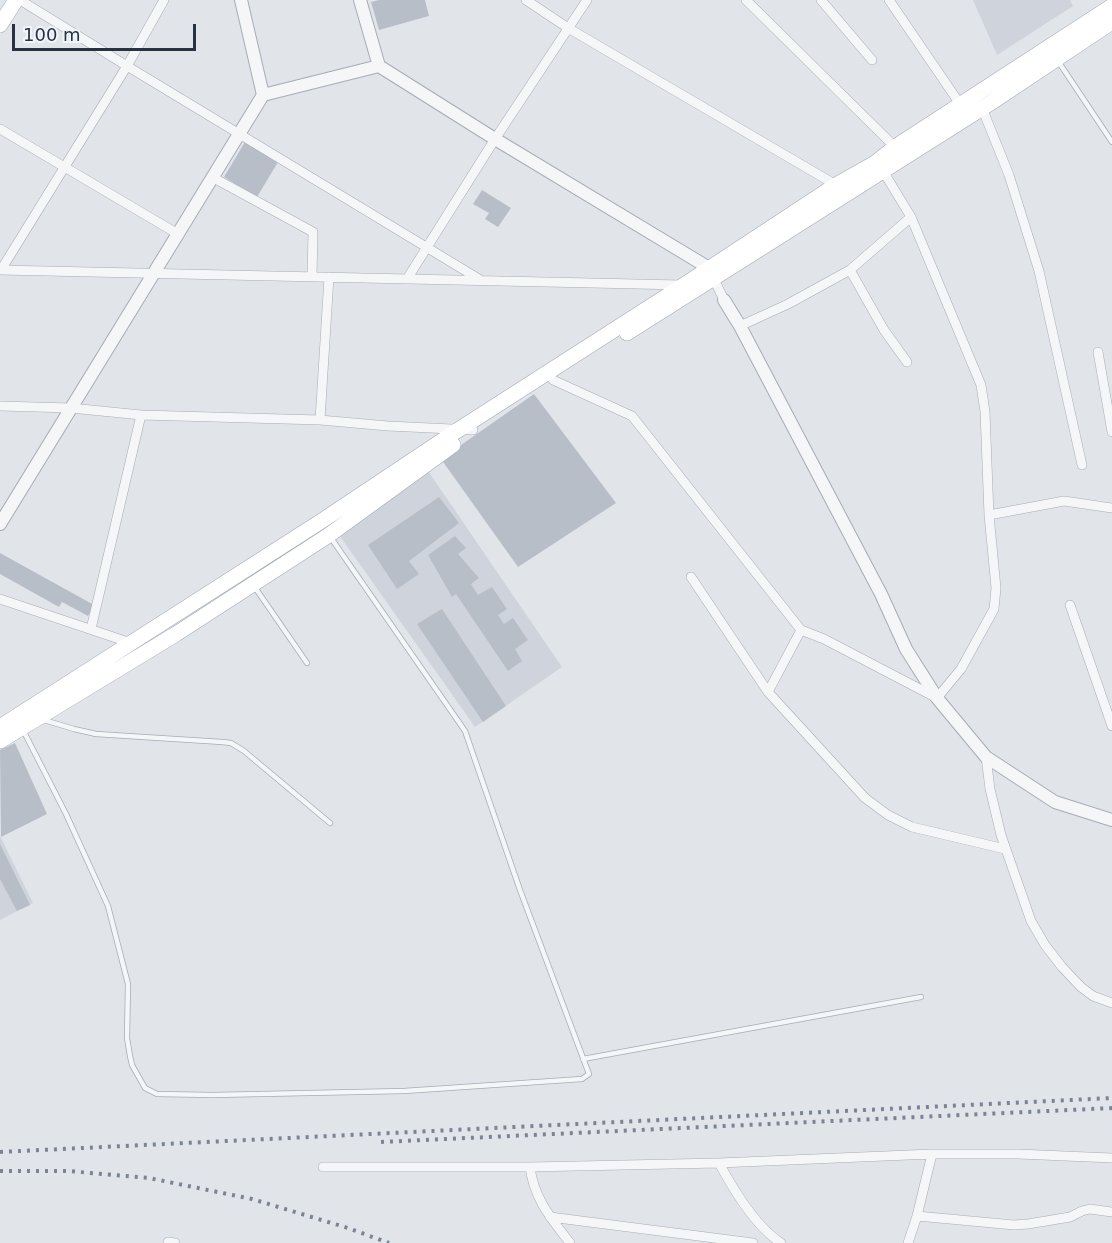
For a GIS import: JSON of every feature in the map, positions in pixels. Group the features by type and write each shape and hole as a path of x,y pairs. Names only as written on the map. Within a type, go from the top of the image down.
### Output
{"main road":[{"path":"0,25 18,0"},
{"path":"0,727 465,430 684,285 711,274 883,171 987,99 1112,6"},
{"path":"1006,83 1057,59 1112,22"},
{"path":"0,741 176,634 329,535 465,430 553,380 960,104 987,99"}],"street":[{"path":"18,0 481,280"},
{"path":"0,270 127,66 164,0"},
{"path":"241,0 263,95"},
{"path":"360,0 379,66 711,274 881,594 906,649 937,698 986,757 1055,802 1112,820"},
{"path":"525,0 568,28 836,186"},
{"path":"407,279 495,139 587,0"},
{"path":"746,0 895,147"},
{"path":"821,0 872,60"},
{"path":"889,0 960,104"},
{"path":"0,524 263,95 379,66"},
{"path":"987,99 1039,271 1082,465"},
{"path":"0,129 178,234"},
{"path":"883,171 911,217 981,385 985,411 989,515 996,588 994,609 961,669 937,698"},
{"path":"212,177 313,232 312,276"},
{"path":"740,326 788,304 850,270 911,217"},
{"path":"0,270 684,285"},
{"path":"850,270 884,330 907,362"},
{"path":"320,420 329,277"},
{"path":"1098,352 1112,432"},
{"path":"553,380 632,416 801,630 824,639 937,698"},
{"path":"0,406 71,408 141,415 320,420 465,430"},
{"path":"91,629 141,415"},
{"path":"989,515 1064,501 1112,508"},
{"path":"691,577 768,692 865,798 888,815 912,827 1005,849"},
{"path":"0,599 131,643"},
{"path":"1070,605 1112,726"},
{"path":"768,692 801,630"},
{"path":"986,757 990,789 1005,849 1031,921 1062,967 1081,987 1093,996 1112,1003"},
{"path":"908,1243 932,1154"},
{"path":"324,1167 530,1167 719,1163 932,1154 1018,1154 1112,1158"},
{"path":"719,1163 732,1187 777,1242"},
{"path":"530,1167 536,1193 550,1217 570,1243"},
{"path":"917,1216 1014,1225 1070,1217 1082,1210 1112,1212"},
{"path":"550,1217 753,1243"}],"lane":[{"path":"1057,59 1112,142"},
{"path":"21,728 66,814 108,906 128,984 127,1038 132,1065 145,1088 150,1092 213,1095 404,1091 582,1079 589,1074 520,890 465,731 329,535"},
{"path":"253,584 307,663"},
{"path":"39,718 96,734 231,743 244,751 330,823"},
{"path":"583,1059 921,997"}],"shaded area":[{"path":"973,0 1070,0 1073,6 997,55"},
{"path":"424,465 562,667 475,727 332,525"},
{"path":"0,836 33,903 0,920"}],"building":[{"path":"425,0 429,16 379,30 371,2"},
{"path":"245,142 278,162 257,197 224,177"},
{"path":"482,190 511,208 498,227 485,219 489,213 473,204"},
{"path":"534,394 616,503 518,567 441,459"},
{"path":"439,497 459,523 409,561 419,574 397,589 368,545"},
{"path":"455,536 466,548 458,554 479,578 471,584 478,595 492,587 507,609 498,615 504,624 513,618 528,640 515,649 522,661 508,671 456,594 452,597 428,555"},
{"path":"0,553 94,605 88,616 62,602 59,607 0,574"},
{"path":"442,609 506,706 483,722 417,624"},
{"path":"15,743 47,814 1,837 0,750"},
{"path":"0,844 30,905 17,911 0,879"}],"railway":[{"path":"0,1152 1112,1098"},
{"path":"381,1142 1112,1108"},
{"path":"0,1171 68,1171 149,1178 252,1199 389,1243"}]}
